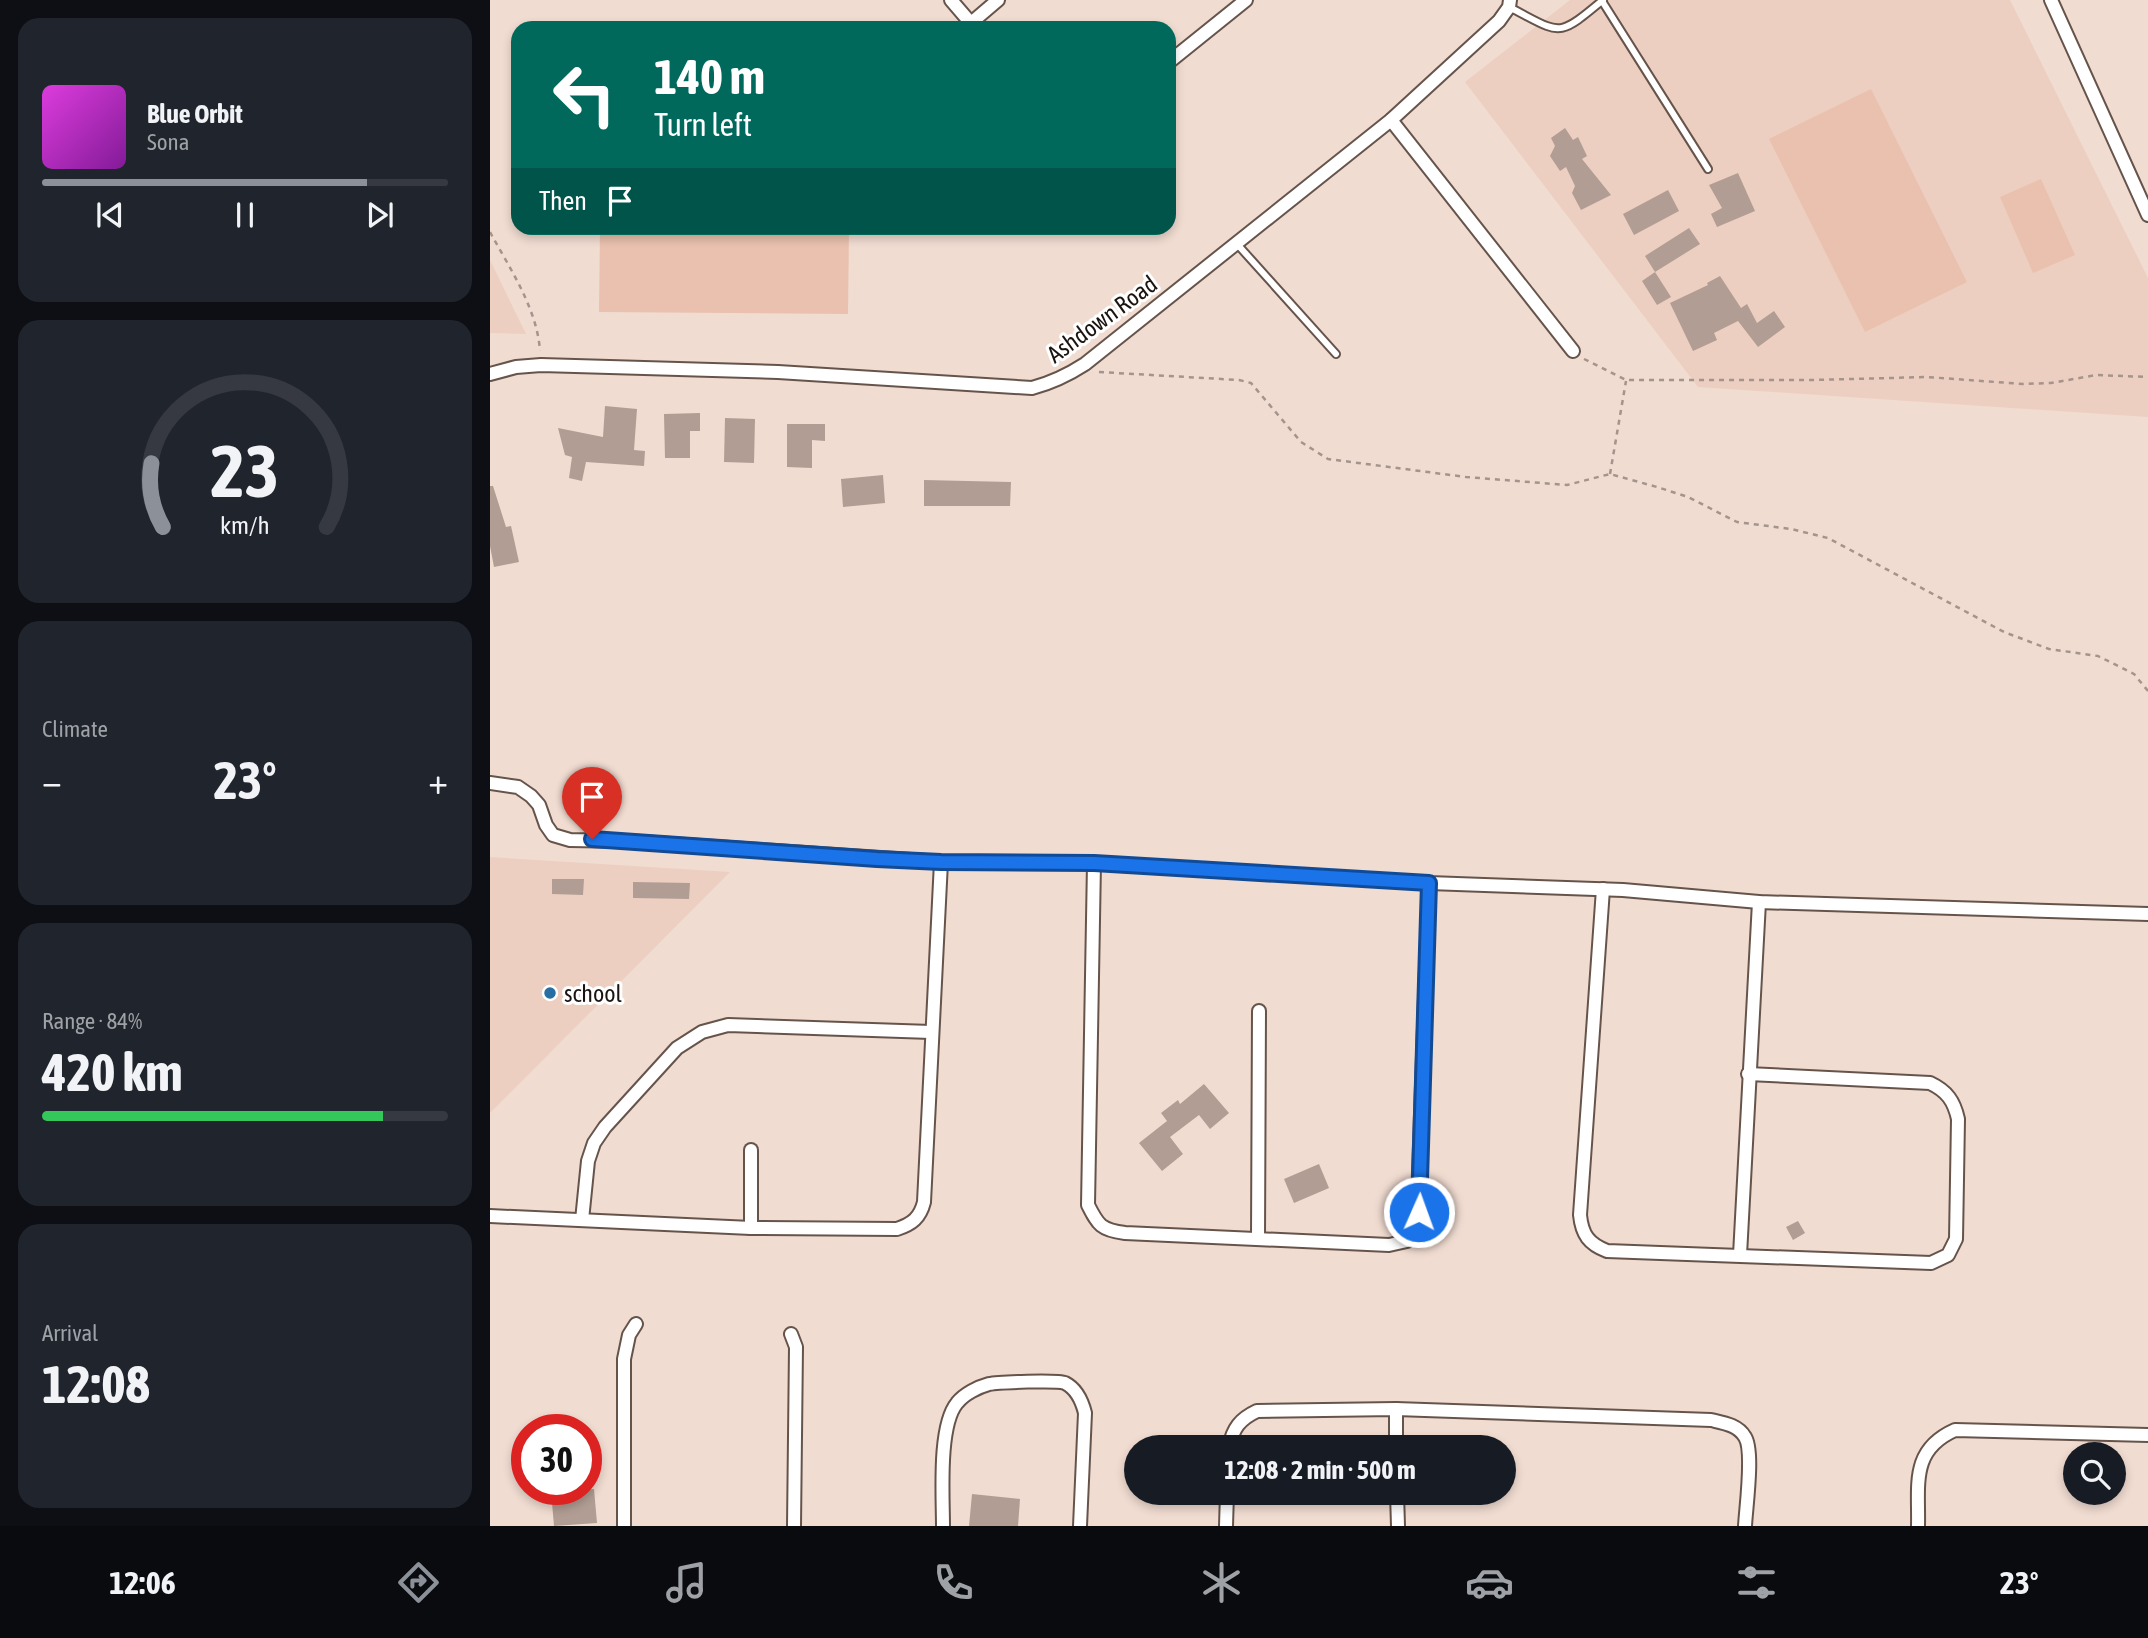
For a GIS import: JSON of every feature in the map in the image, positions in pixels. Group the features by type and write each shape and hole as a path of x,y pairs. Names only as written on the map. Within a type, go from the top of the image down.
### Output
{"street":[{"path":"951,0 969,21"},
{"path":"977,21 998,0"},
{"path":"1176,56 1246,0"},
{"path":"2051,0 2148,215"},
{"name":"Ashdown Road","path":"490,374 516,367 541,365 778,372 1032,388 1064,377 1085,364 1391,120 1499,22 1510,3"},
{"path":"1391,120 1573,351"},
{"path":"490,783 518,787 531,796 538,804 553,835 561,839 941,862 1094,863 1429,883 1603,889 1759,902 2148,914"},
{"path":"490,1216 751,1228 897,1229 909,1225 921,1213 924,1202 941,862"},
{"path":"1094,863 1088,1205 1097,1222 1107,1231 1125,1233 1389,1245 1406,1241 1417,1230 1429,883"},
{"path":"1603,889 1580,1214 1582,1230 1592,1246 1607,1251 1931,1263 1948,1255 1956,1239 1958,1119 1954,1104 1943,1089 1930,1083 1748,1074"},
{"path":"1740,1255 1759,902"},
{"path":"1258,1238 1259,1011"},
{"path":"582,1220 587,1161 594,1143 605,1127 677,1048 702,1032 728,1025 931,1032"},
{"path":"751,1150 751,1228"},
{"path":"624,1526 624,1359 629,1335 636,1324"},
{"path":"791,1334 796,1347 794,1526"},
{"path":"943,1526 945,1428 956,1404 972,1391 990,1384 1062,1381 1073,1388 1083,1402 1085,1413 1080,1526"},
{"path":"1395,1409 1396,1435"},
{"path":"1231,1435 1243,1417 1257,1410 1395,1409 1711,1420 1731,1424 1745,1436 1749,1449 1745,1526"},
{"path":"1918,1526 1919,1472 1925,1454 1937,1438 1955,1430 2148,1435"},
{"path":"1226,1526 1227,1505"},
{"path":"1397,1505 1398,1526"}],"lane":[{"path":"1510,3 1550,28 1561,29 1570,27 1602,0 1708,169"},
{"path":"1237,244 1336,354"}],"path":[{"path":"490,232 533,316 541,365"},
{"path":"1573,351 1626,380 1927,377 2023,384 2050,383 2096,375 2148,377"},
{"path":"1090,373 1205,378 1251,383 1301,442 1328,459 1466,477 1567,485 1610,474 1688,497 1737,522 1791,529 1828,538 2004,632 2049,649 2098,656 2134,674 2148,691"},
{"path":"1610,474 1626,380"}],"shaded area":[{"path":"1570,0 2010,0 2148,278 2148,417 1698,387 1465,82"},
{"path":"1871,89 1967,282 1865,332 1769,139"},
{"path":"2041,179 2075,255 2033,273 2000,197"},
{"path":"600,235 849,235 848,314 599,312"},
{"path":"490,260 526,334 490,333"},
{"name":"school","path":"490,857 730,872 490,1113"}],"building":[{"path":"1565,128 1573,140 1578,137 1587,156 1582,159 1611,195 1581,210 1572,193 1575,186 1566,167 1560,171 1550,156 1555,146 1551,138"},
{"path":"1738,173 1755,211 1717,227 1711,214 1722,208 1709,185"},
{"path":"1668,190 1679,211 1634,235 1623,214"},
{"path":"1689,228 1700,244 1655,272 1645,256"},
{"path":"1655,272 1671,297 1657,305 1642,281"},
{"path":"1720,276 1741,308 1747,304 1757,323 1774,311 1785,327 1758,347 1738,321 1714,333 1717,340 1693,351 1670,303 1708,285 1707,283"},
{"path":"605,406 637,409 634,450 645,451 644,466 586,462 582,481 569,478 572,457 565,455 558,428 603,437"},
{"path":"700,413 700,431 690,431 690,458 665,458 664,414"},
{"path":"725,418 755,419 754,463 724,462"},
{"path":"787,424 825,424 825,441 812,440 812,468 787,467"},
{"path":"883,475 885,503 843,507 841,479"},
{"path":"924,480 1011,482 1010,506 924,506"},
{"path":"490,486 493,486 506,527 511,526 519,562 494,567 490,546"},
{"path":"552,879 584,879 583,895 552,894"},
{"path":"633,882 690,883 689,899 633,898"},
{"path":"1204,1084 1229,1113 1210,1129 1199,1115 1170,1137 1183,1154 1162,1171 1139,1143 1167,1121 1161,1113 1178,1100 1180,1104"},
{"path":"1319,1164 1329,1188 1294,1203 1284,1179"},
{"path":"1798,1221 1805,1233 1793,1240 1786,1227"},
{"path":"972,1494 1020,1499 1018,1526 969,1526"},
{"path":"552,1505 595,1505 597,1523 554,1526"}],"place":[{"name":"school","path":"550,993"}],"route":[{"path":"592,839 877,859 1094,863 1429,883 1419,1212"}]}
